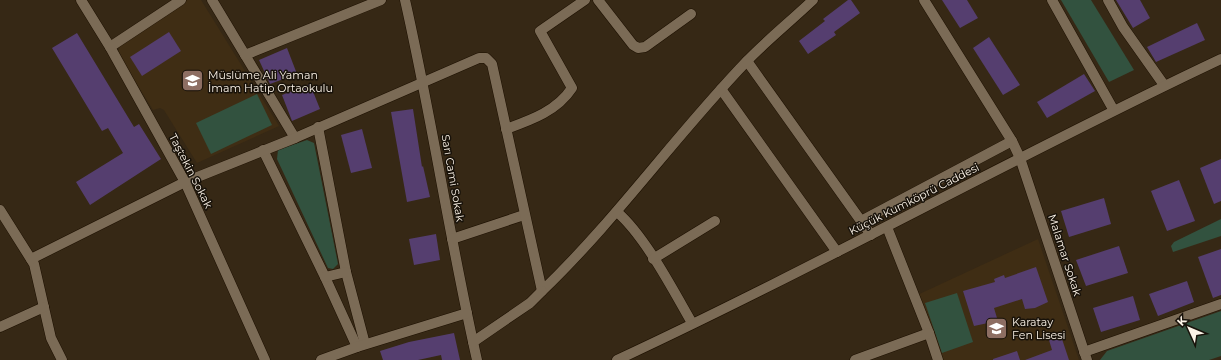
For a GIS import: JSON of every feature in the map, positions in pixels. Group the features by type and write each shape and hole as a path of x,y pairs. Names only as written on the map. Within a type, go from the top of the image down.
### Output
{"street":[{"name":"Taştekin Sokak","path":"81,0 110,47 185,182 265,360"},
{"path":"110,47 181,0"},
{"path":"212,0 295,138"},
{"path":"245,55 381,0"},
{"name":"Sarı Cami Sokak","path":"405,0 423,82 452,239 477,360"},
{"path":"506,129 538,118 565,99 572,88 540,31 585,0"},
{"path":"598,0 633,45 638,48 645,47 691,14"},
{"path":"473,342 530,303 562,272 617,212 747,61 813,0"},
{"name":"Malamar Sokak","path":"924,0 1012,141 1020,158 1086,356"},
{"path":"1052,0 1113,109"},
{"path":"1108,0 1124,27 1164,85"},
{"path":"31,259 185,182 295,138 478,58 486,58 492,64 524,215 542,291"},
{"name":"Küçük Kumköprü Caddesi","path":"617,360 887,227 1113,109 1221,58"},
{"path":"747,61 871,235"},
{"path":"722,90 837,252"},
{"path":"318,127 361,346"},
{"path":"861,221 1012,141"},
{"path":"263,150 325,277 361,346"},
{"path":"0,210 34,264 52,338 62,360"},
{"path":"617,212 628,221 692,323"},
{"path":"452,239 524,215"},
{"path":"653,259 715,221"},
{"path":"887,227 929,333 938,360"},
{"path":"325,277 346,272"},
{"path":"1086,356 1221,304"},
{"path":"0,327 44,307"},
{"path":"322,360 361,346 467,313"},
{"path":"855,360 929,333"}],"shaded area":[{"name":"Müslüme Ali Yaman İmam Hatip Ortaokulu","path":"187,0 201,0 279,126 197,163 164,110 160,108 153,110 118,54 120,44"},
{"name":"Karatay Fen Lisesi","path":"1038,239 1079,360 937,360 913,297"}],"green space":[{"path":"1061,0 1091,0 1134,70 1109,82"},
{"path":"257,94 272,125 211,154 196,123"},
{"path":"307,140 314,143 338,264 333,269 328,268 277,159 278,150"},
{"path":"1221,219 1221,236 1173,252 1171,246 1174,242"},
{"path":"957,293 973,342 942,353 925,303"},
{"path":"1221,311 1221,356 1209,360 1100,360 1107,351"}],"building":[{"path":"848,0 851,0 860,13 834,32 836,35 808,54 799,41 825,21 823,19"},
{"path":"942,0 967,0 978,18 960,28"},
{"path":"1116,0 1140,0 1150,18 1133,28"},
{"path":"1197,23 1205,40 1156,62 1147,47"},
{"path":"169,32 181,51 142,76 130,57"},
{"path":"77,33 134,127 139,124 161,159 90,205 76,182 123,153 108,128 102,131 52,48"},
{"path":"989,37 1020,85 1003,95 973,48"},
{"path":"287,48 297,74 270,84 259,60"},
{"path":"1084,74 1095,91 1047,118 1037,102"},
{"path":"310,84 320,109 292,121 282,95"},
{"path":"413,109 422,167 423,166 430,197 407,202 391,112"},
{"path":"362,129 372,168 351,173 341,135"},
{"path":"1221,159 1221,201 1214,204 1200,168"},
{"path":"1179,180 1195,221 1167,231 1151,191"},
{"path":"1104,198 1111,224 1069,237 1061,211"},
{"path":"436,234 440,260 414,265 409,239"},
{"path":"1119,246 1128,273 1086,286 1076,260"},
{"path":"1221,249 1221,295 1213,298 1198,257"},
{"path":"1036,267 1048,302 1035,308 1025,309 1022,299 994,308 997,318 988,323 974,326 963,291 995,282 994,279 1004,275 1005,278"},
{"path":"1187,281 1194,302 1158,316 1149,294"},
{"path":"1133,296 1140,320 1101,332 1093,308"},
{"path":"454,333 460,360 442,360 441,355 418,360 383,360 380,351 409,342"},
{"path":"1061,336 1069,360 1025,360 1052,350 1049,340"},
{"path":"1017,351 1020,360 993,360 993,359"}],"place":[{"name":"Müslüme Ali Yaman İmam Hatip Ortaokulu","path":"193,81"},
{"name":"Karatay Fen Lisesi","path":"997,328"}]}
